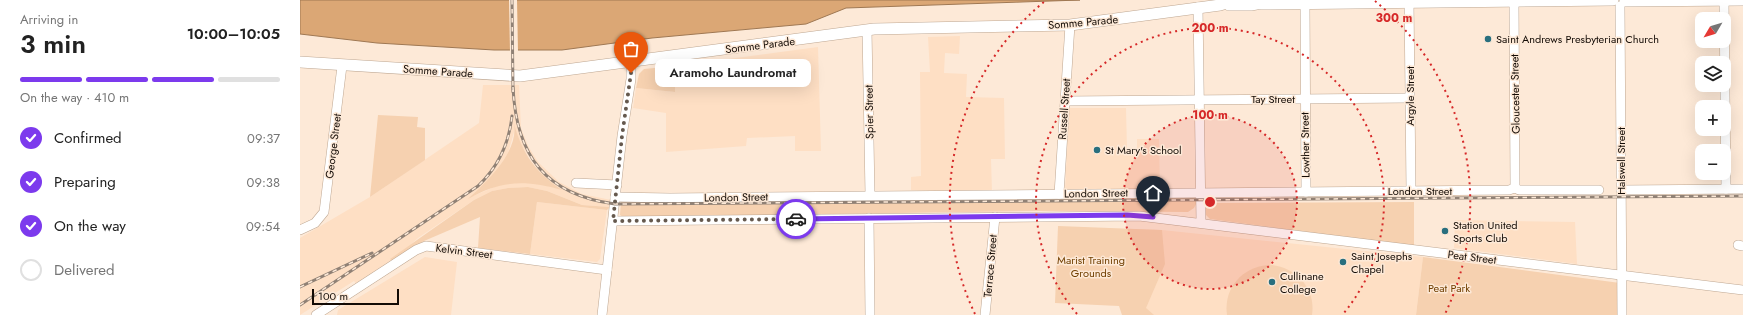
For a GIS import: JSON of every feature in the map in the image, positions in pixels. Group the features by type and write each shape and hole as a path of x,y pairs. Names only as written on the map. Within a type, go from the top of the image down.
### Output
{"main road":[{"name":"Somme Parade","path":"1220,5 1237,0"},
{"name":"Somme Parade","path":"300,62 342,66 520,76 867,30 1070,25 1198,7 1220,5 1234,6 1266,2 1294,4 1302,1 1619,2 1743,0"}],"street":[{"path":"1724,0 1726,189"},
{"name":"Lowther Street","path":"1302,1 1306,192"},
{"name":"Argyle Street","path":"1409,1 1410,191"},
{"name":"Gloucester Street","path":"1514,1 1515,188"},
{"name":"Halswell Street","path":"1619,2 1622,315"},
{"path":"1198,7 1201,223"},
{"name":"Russell Street","path":"1059,194 1070,25"},
{"name":"Spier Street","path":"867,30 870,195"},
{"path":"602,315 631,62"},
{"name":"George Street","path":"300,230 315,223 322,216 325,207 342,66"},
{"name":"Tay Street","path":"1065,101 1410,98"},
{"path":"576,183 617,185"},
{"name":"London Street","path":"616,197 670,198 1410,191 1509,190 1515,188 1519,190 1599,190"},
{"path":"1620,190 1743,188"},
{"name":"Peat Street","path":"613,221 1127,215 1743,290"},
{"name":"Terrace Street","path":"985,315 995,217"},
{"path":"869,218 870,315"},
{"name":"Kelvin Street","path":"316,315 423,247 441,247 607,270"}],"shaded area":[{"path":"300,0 1080,0 846,8 806,24 652,38 562,50 494,50 377,43 300,34"},
{"path":"960,36 959,54 945,53 944,73 967,74 966,97 1004,98 1005,159 991,159 992,192 911,190 911,177 921,176 920,72 930,72 928,37"},
{"path":"818,47 821,151 795,151 795,136 747,138 746,146 666,152 666,113 633,108 636,88 675,92 675,66"},
{"path":"483,85 519,85 521,128 528,146 538,162 559,182 582,194 611,200 610,207 582,205 547,191 528,187 508,188 492,191 474,200 418,238 393,261 357,285 354,281 300,315 300,238 370,197 479,123","holes":["515,129 521,145 547,180 561,189 540,184 518,182 499,185 471,197 486,184 498,169 508,153"]},
{"name":"St Mary's School","path":"1069,108 1126,108 1127,150 1137,149 1137,139 1159,139 1160,189 1065,191"},
{"path":"537,202 607,210 600,259 597,262 530,254"},
{"path":"1455,220 1575,222 1577,264 1454,248"},
{"name":"Cullinane College","path":"1127,229 1162,230 1423,257 1416,315 1142,315 1124,306"},
{"path":"425,257 457,262 451,315 337,315 338,310"}],"green space":[{"path":"675,66 675,92 636,88 639,74 644,69"},
{"path":"378,115 418,117 417,127 425,128 425,160 370,197"},
{"path":"514,124 531,162 544,176 562,190 525,183 503,185 492,188 468,199 492,175 507,155 512,145"},
{"path":"528,187 547,191 582,205 610,207 607,210 537,202 530,254 478,248 480,217 424,241 393,261 390,259 474,200 492,191 508,188"},
{"path":"1195,198 1197,202 1194,208 1188,212 1038,211 623,217 620,215 621,201"},
{"path":"1414,202 1414,246 1210,219 1206,215 1206,203"},
{"name":"Marist Training Grounds","path":"1058,226 1162,230 1165,264 1146,308 1154,315 1122,315 1119,306 1055,303"},
{"name":"Peat Park","path":"1423,257 1620,283 1621,315 1416,315"},
{"path":"1272,265 1289,270 1303,281 1311,297 1312,315 1227,315 1228,295 1232,287 1244,273 1262,266"}],"pier":[{"path":"509,0 517,0 518,52 510,52"}],"railway":[{"path":"512,0 513,92"},
{"path":"513,87 515,111 520,133 528,152 539,168 553,181 570,192 591,199 615,204 1743,196"},
{"path":"300,305 478,186 497,163 508,136 512,116"},
{"path":"300,287 372,253"}],"way so far":[{"path":"631,73 622,136 613,221 796,219"}],"place":[{"name":"Saint Andrews Presbyterian Church","path":"1488,39"},
{"name":"Aramoho Laundromat","path":"631,73"},
{"name":"St Mary's School","path":"1097,150"},
{"name":"Station United Sports Club","path":"1445,231"},
{"name":"Saint Josephs Chapel","path":"1343,262"},
{"name":"Cullinane College","path":"1272,282"}],"route":[{"path":"796,219 1127,215 1153,217"}]}
